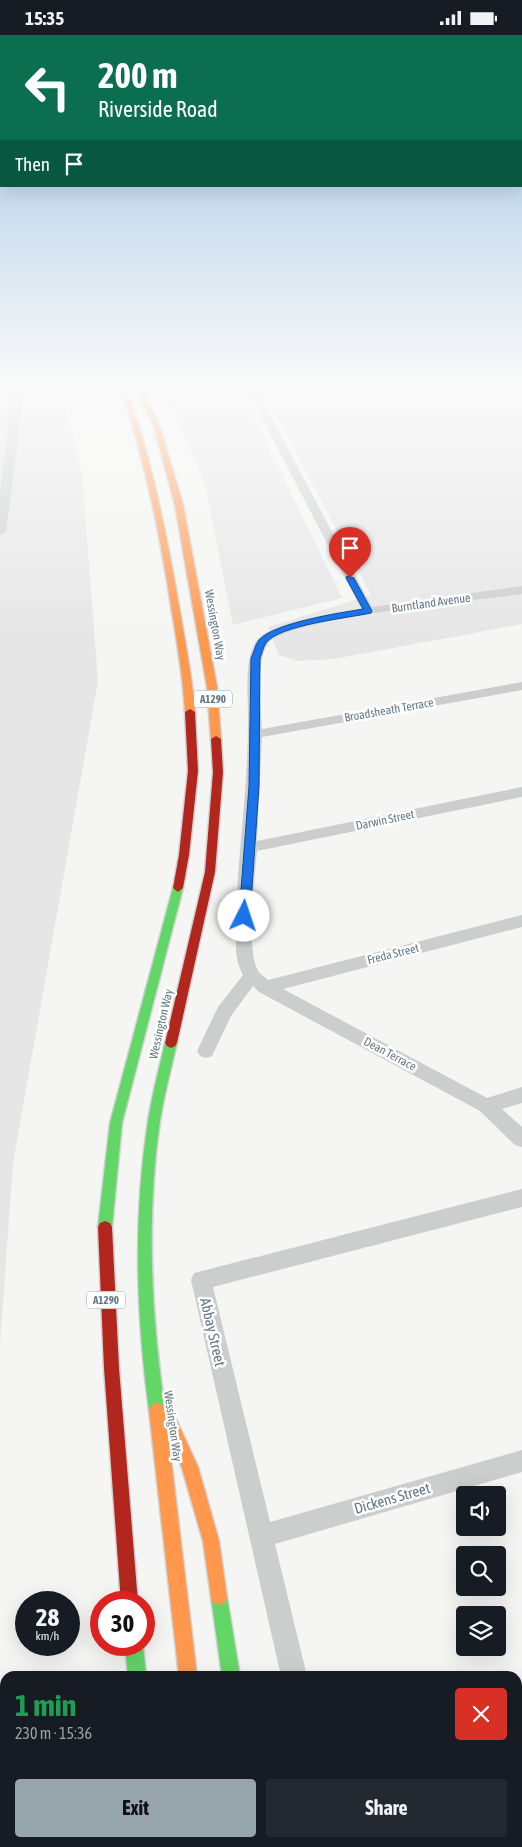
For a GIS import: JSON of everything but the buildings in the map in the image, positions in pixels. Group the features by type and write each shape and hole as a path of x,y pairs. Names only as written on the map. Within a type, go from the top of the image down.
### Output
{"main road":[{"name":"Wessington Way","path":"129,1591 109,1341 105,1223 116,1123 174,908 184,855 193,771 188,686 157,503 149,472"},
{"name":"Wessington Way","path":"170,472 179,505 212,687 218,772 210,872 154,1119 147,1173 144,1274 153,1385 187,1671"},
{"path":"153,1385 190,1467 211,1541 230,1671"},
{"path":"135,1656 137,1671"}],"street":[{"path":"0,532 8,472"},
{"path":"295,472 368,611"},
{"name":"Burntland Avenue","path":"258,981 247,965 244,952 255,734 254,685 256,658 262,642 273,633 329,617 522,590"},
{"name":"Broadsheath Terrace","path":"255,734 522,686"},
{"name":"Darwin Street","path":"248,848 522,792"},
{"name":"Freda Street","path":"258,981 522,921"},
{"path":"206,1051 212,1032 243,984 258,981"},
{"name":"Dean Terrace","path":"258,981 486,1106 522,1139"},
{"path":"486,1106 522,1095"},
{"name":"Abbay Street","path":"293,1671 202,1280 522,1198"},
{"name":"Dickens Street","path":"261,1536 522,1461"}],"shaded area":[{"path":"0,472 82,472 98,681 13,1163 0,1345"},
{"path":"200,472 280,472 342,598 233,625 205,484"},
{"path":"306,472 522,472 522,624 334,659 297,661 279,655 268,627 371,595"}],"traffic: fast":[{"path":"105,1227 116,1123 178,888"},
{"path":"157,1410 148,1339 144,1229 149,1157 154,1121 171,1043"},
{"path":"219,1597 230,1671"},
{"path":"135,1656 137,1671"}],"traffic: slow":[{"path":"149,472 164,541 188,686 190,712"},
{"path":"170,472 179,505 212,687 216,739"},
{"path":"157,1410 187,1671"},
{"path":"166,1413 190,1467 211,1541 219,1597"}],"traffic: jam":[{"path":"178,888 184,855 193,771 190,712"},
{"path":"171,1043 210,872 218,772 216,739"},
{"path":"105,1227 111,1368 129,1591"}],"route":[{"path":"244,916 254,786 254,685 256,658 262,642 273,633 329,617 368,611 350,578"}]}
